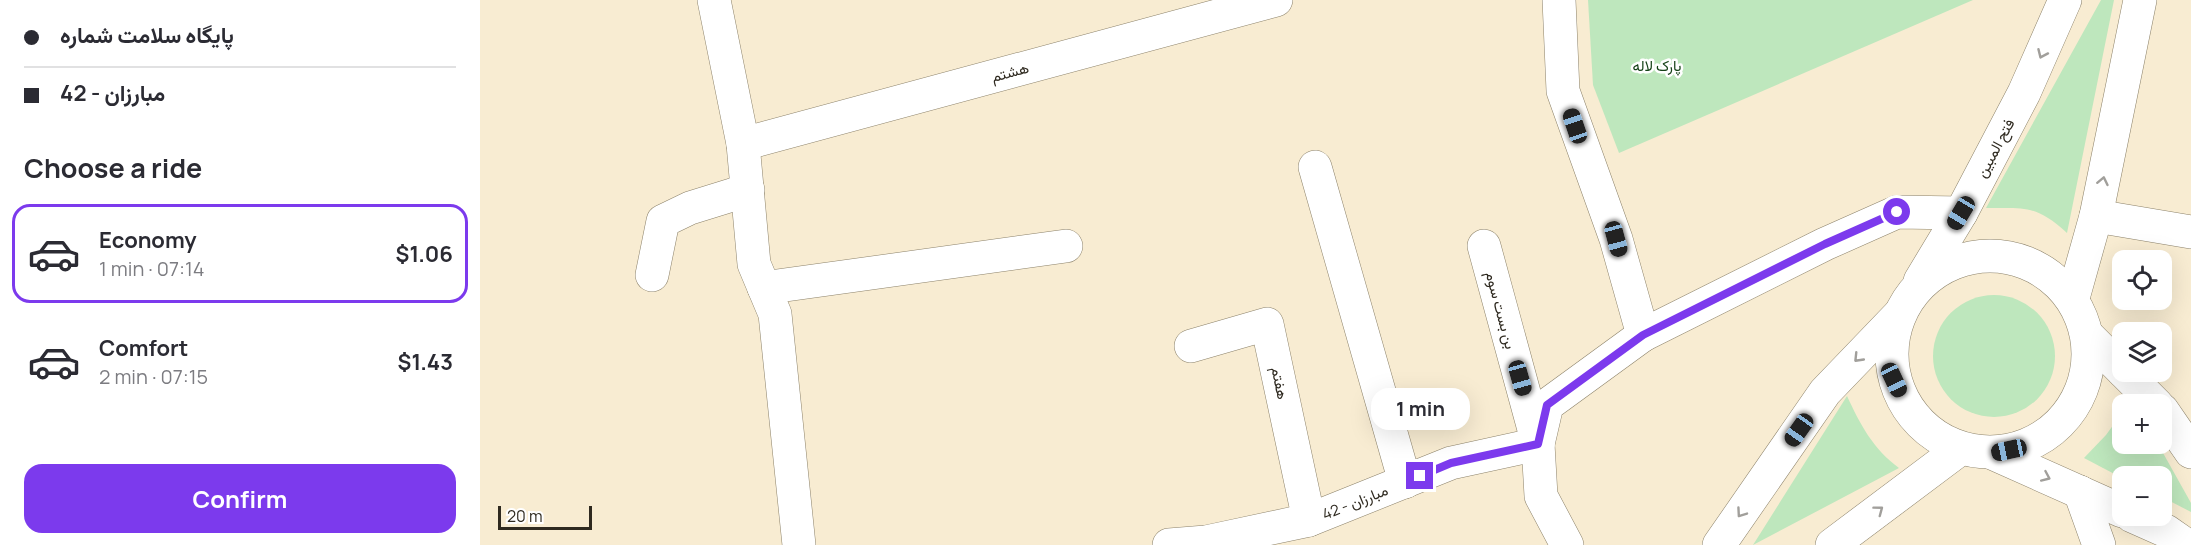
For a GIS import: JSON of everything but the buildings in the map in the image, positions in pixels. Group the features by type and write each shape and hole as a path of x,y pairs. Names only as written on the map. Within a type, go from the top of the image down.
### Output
{"street":[{"path":"714,0 743,144 754,264 776,314 800,545"},
{"name":"هشتم","path":"743,144 1276,0"},
{"path":"1559,0 1563,91 1616,239 1643,335"},
{"name":"فتح المبین","path":"1906,303 1961,213 2024,93 2065,0"},
{"path":"2073,298 2096,216 2140,0"},
{"path":"1315,167 1405,482"},
{"path":"652,275 663,221 690,208 748,190"},
{"path":"1567,545 1541,496 1538,444 1547,405 1643,335 1825,244 1897,212 1961,213"},
{"path":"2096,216 2191,232"},
{"path":"764,288 1066,246"},
{"name":"بن بست سوم","path":"1484,246 1538,444"},
{"path":"1719,545 1825,392 1937,270 1966,258 1996,255 2025,261 2052,276 2073,298 2088,336 2088,370 2077,402 2055,429 2026,446 1992,453"},
{"path":"1906,303 1891,347 1894,380 1908,410 1931,434 1960,449 1992,453 2112,507"},
{"name":"هفتم","path":"1191,346 1267,324 1309,520"},
{"path":"2088,336 2112,360"},
{"path":"2134,382 2146,394"},
{"path":"2172,424 2191,452"},
{"name":"مبارزان - 42","path":"1169,545 1206,542 1309,520 1451,463 1538,444"},
{"path":"1832,545 1960,449"},
{"path":"2080,492 2099,545"},
{"path":"2155,526 2186,545"}],"green space":[{"name":"پارک لاله","path":"1588,0 1973,0 1619,153 1593,85"},
{"path":"2101,0 2114,0 2067,233 2047,217 2030,210 1986,208"},
{"path":"1994,295 2017,300 2028,305 2037,313 2045,322 2050,333 2055,356 2050,379 2045,390 2037,399 2028,407 2017,412 1994,417 1971,412 1960,407 1951,399 1943,390 1938,379 1933,356 1938,333 1943,322 1951,313 1960,305 1971,300"},
{"path":"1847,396 1868,435 1882,453 1899,468 1753,545"},
{"path":"2112,427 2112,454 2164,454 2170,466 2112,466 2112,473 2084,458"},
{"path":"2172,469 2191,503 2191,512 2172,502"}],"route":[{"path":"1420,476 1451,463 1538,444 1547,405 1643,335 1825,244 1897,212"}]}
